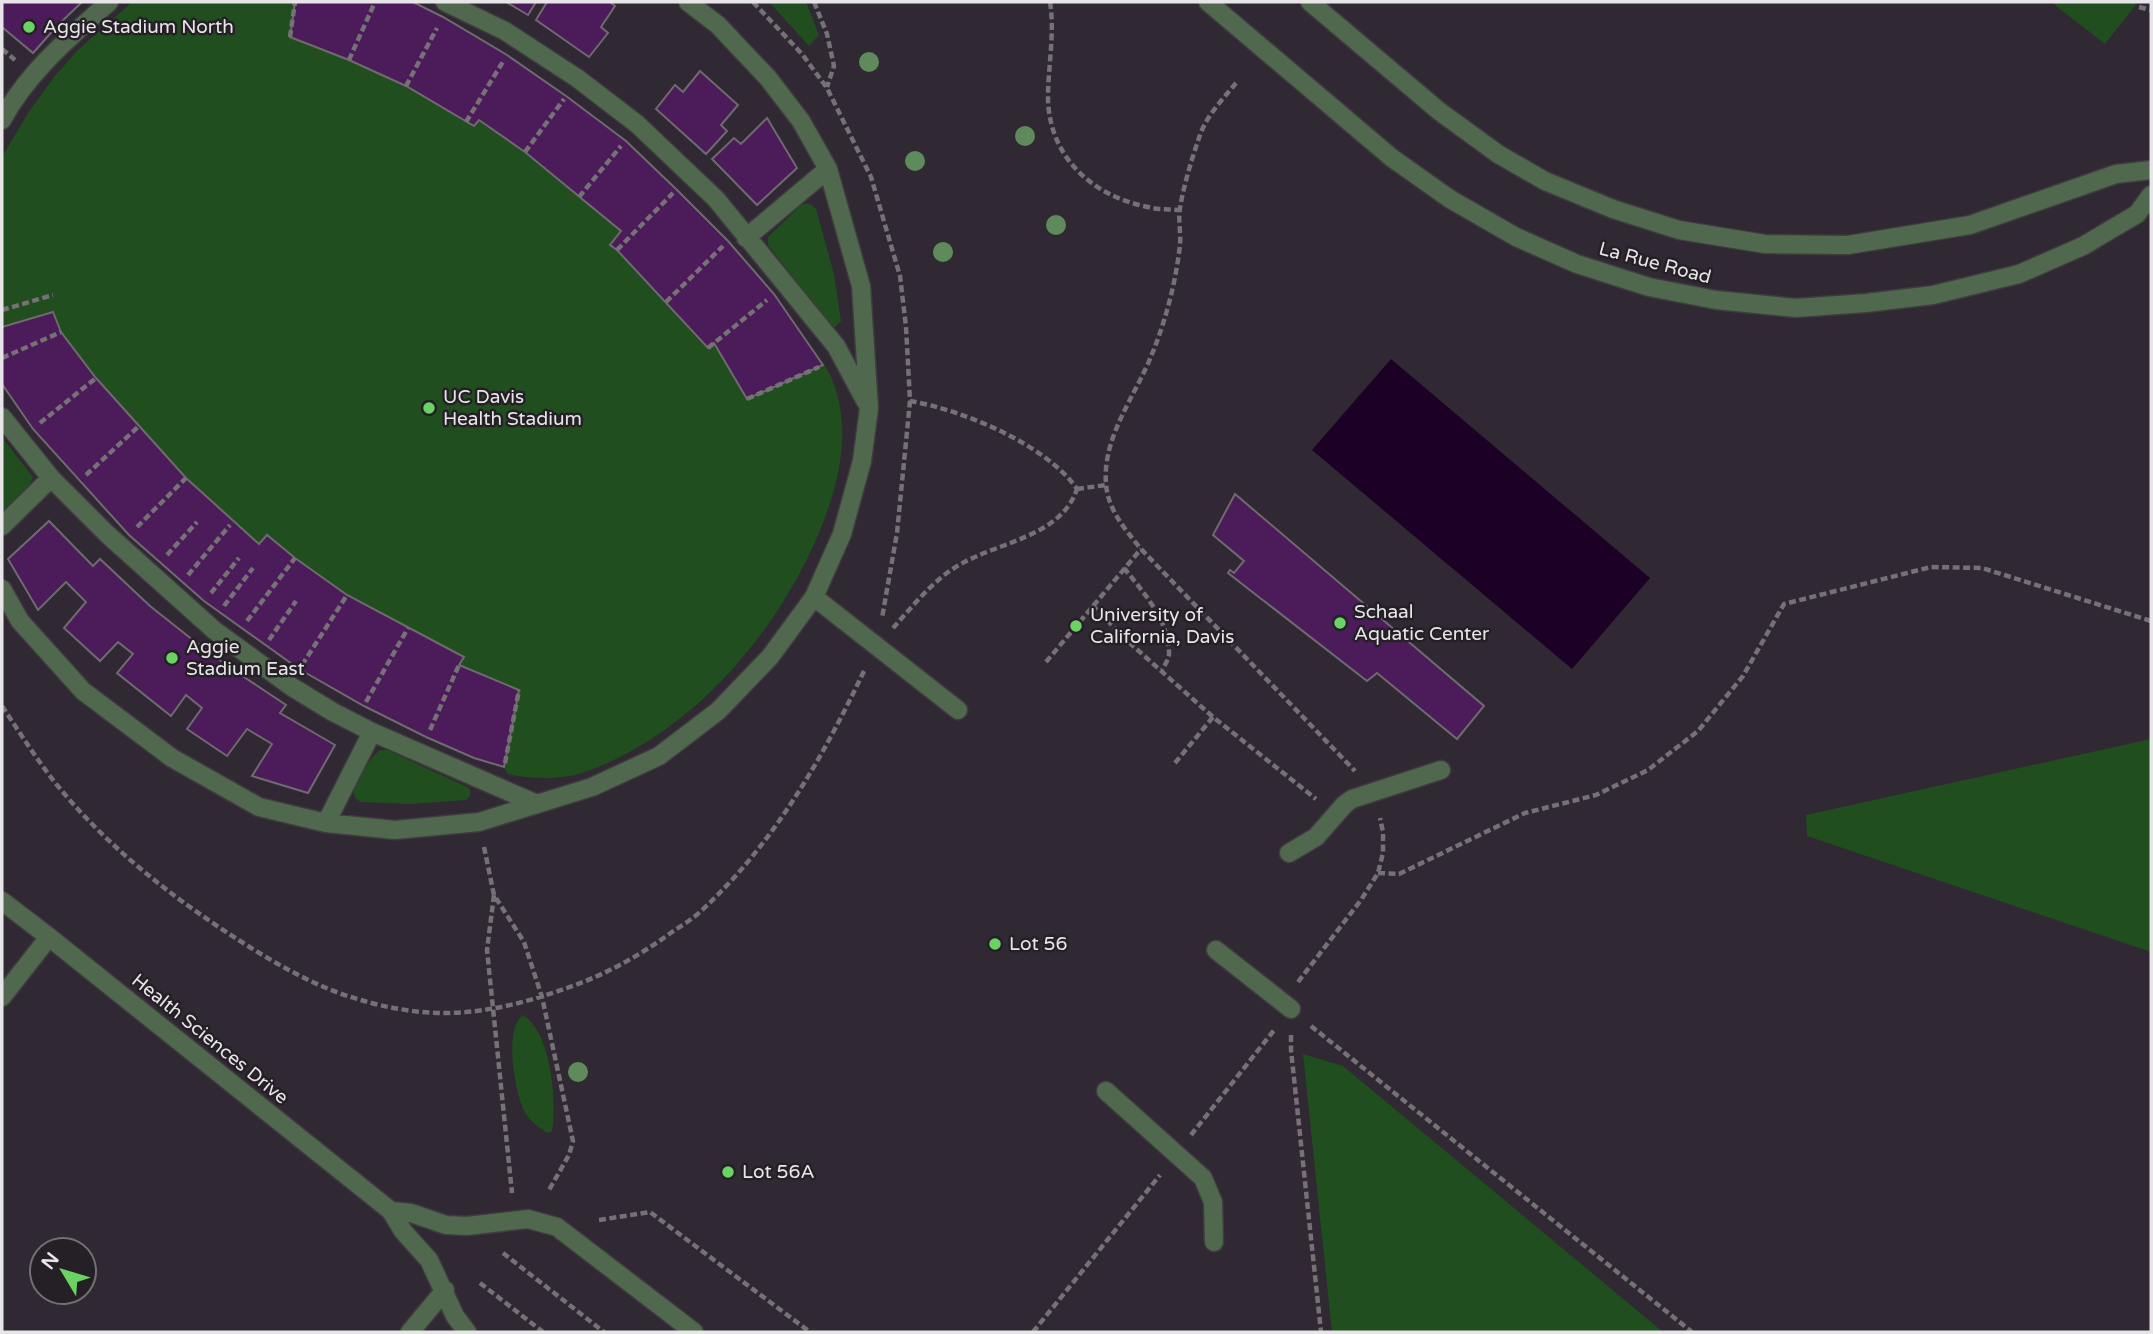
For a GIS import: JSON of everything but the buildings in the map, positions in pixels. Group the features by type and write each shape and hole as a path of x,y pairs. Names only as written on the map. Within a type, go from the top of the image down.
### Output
{"street":[{"path":"2,120 33,75 109,2"},
{"path":"2,589 20,621 83,691 172,758 259,807 326,823 395,830 479,822 592,787 659,756 726,702 770,657 814,597 842,534 862,461 869,408 861,286 828,169 801,121 768,78 718,25 688,2"},
{"name":"La Rue Road","path":"1208,2 1392,158 1450,199 1516,237 1577,264 1649,287 1716,300 1796,308 1933,295 2019,274 2083,246 2137,214 2151,195"},
{"name":"La Rue Road","path":"1310,2 1439,111 1498,153 1545,181 1612,209 1679,230 1765,244 1848,245 1970,225 2116,174 2151,170"},
{"path":"444,9 505,31 578,78 637,124 716,199 737,240 836,346 869,408"},
{"path":"737,240 828,169"},
{"path":"2,417 51,478 107,534 214,631 292,687 333,712 537,804"},
{"path":"2,526 51,478"},
{"path":"814,597 958,710"},
{"path":"326,823 373,732"},
{"path":"1289,853 1316,837 1352,799 1441,770"},
{"name":"Health Sciences Drive","path":"2,901 391,1211"},
{"path":"2,997 49,937"},
{"path":"1216,950 1291,1009"},
{"path":"1106,1091 1203,1178 1213,1202 1214,1242"},
{"path":"391,1211 403,1231 429,1260 455,1315 467,1332"},
{"path":"391,1211 411,1213 446,1225 467,1226 528,1219 557,1227 694,1332"},
{"path":"410,1332 444,1290"}],"path":[{"path":"290,37 295,2"},
{"path":"349,60 375,2"},
{"path":"753,2 802,54 827,88 871,177 900,276 910,401 897,534 876,647"},
{"path":"814,2 827,34 834,66 827,88"},
{"path":"1050,2 1053,44 1048,97 1050,124 1060,149 1075,170 1101,190 1149,208 1180,210"},
{"path":"2138,7 2151,10"},
{"path":"406,86 444,9"},
{"path":"466,122 507,55"},
{"path":"1236,83 1209,116 1200,134 1180,210 1180,243 1168,300 1153,354 1114,436 1107,459 1106,485 1112,508 1121,525 1141,549 1361,776 1379,812 1383,832 1378,873 1361,900 1298,983 1291,1009 1291,1050 1321,1332"},
{"path":"525,152 566,96"},
{"path":"579,197 626,141"},
{"path":"617,250 677,190"},
{"path":"666,302 737,240"},
{"path":"708,348 774,294"},
{"path":"2,310 53,295"},
{"path":"2,358 61,332"},
{"path":"747,399 823,365"},
{"path":"33,429 96,378"},
{"path":"910,401 956,412 1009,436 1059,467 1077,489"},
{"path":"80,480 139,426"},
{"path":"129,535 186,478"},
{"path":"1077,489 1106,485"},
{"path":"2,706 57,785 88,820 169,892 214,925 264,956 317,984 360,1000 403,1009 445,1013 493,1008 542,997 592,980 642,954 698,914 768,839 816,767 876,647 930,587 949,572 958,565 1046,526 1062,514 1073,500 1077,489"},
{"path":"160,563 197,522"},
{"path":"183,582 230,525"},
{"path":"1046,662 1141,549"},
{"path":"204,601 239,558"},
{"path":"241,629 295,558"},
{"path":"1378,873 1399,874 1525,813 1596,795 1648,770 1706,722 1743,676 1784,604 1931,567 1982,568 2151,621"},
{"path":"219,612 253,568"},
{"path":"1124,568 1157,610 1169,657 1162,670"},
{"path":"299,669 347,595"},
{"path":"266,645 296,601"},
{"path":"1092,605 1132,645 1213,717 1337,815"},
{"path":"364,706 408,628"},
{"path":"426,737 459,665"},
{"path":"504,767 519,690"},
{"path":"1175,763 1213,717"},
{"path":"479,822 494,895 487,950 512,1193"},
{"path":"494,895 524,942 542,997 573,1141 569,1155 548,1190"},
{"path":"1291,1009 1692,1332"},
{"path":"599,1220 650,1212 810,1332"},
{"path":"503,1253 604,1332"},
{"path":"480,1283 543,1332"}],"shaded area":[{"name":"University of California, Davis","path":"2,2 2151,2 2151,1332 2,1332"},
{"path":"1391,359 1650,578 1572,669 1312,450"}],"green space":[{"name":"UC Davis Health Stadium","path":"132,2 413,2 450,21 509,56 694,206 759,276 820,359 829,372 840,405 842,443 837,480 819,533 779,608 753,644 693,708 658,735 621,757 582,773 545,778 508,774 504,767 474,758 426,737 299,669 219,613 129,535 33,429 2,384 2,157 28,113 54,77 78,50"},
{"path":"769,2 806,2 819,35 809,46"},
{"path":"2051,2 2138,2 2105,44"},
{"path":"806,203 816,209 834,274 841,321 835,327 831,326 768,245 768,237"},
{"path":"2,437 33,477 30,485 2,512"},
{"path":"2151,739 2151,952 1807,836 1806,815"},
{"path":"380,750 387,750 467,787 470,796 466,800 410,804 361,802 354,796 354,789 367,764"},
{"path":"523,1015 540,1036 550,1068 554,1103 552,1131 547,1133 526,1114 518,1093 512,1048 513,1034"},
{"path":"1303,1054 1343,1066 1663,1332 1332,1332"}],"place":[{"name":"Aggie Stadium North","path":"29,27"},
{"name":"UC Davis Health Stadium","path":"429,408"},
{"name":"Schaal Aquatic Center","path":"1340,623"},
{"name":"University of California, Davis","path":"1076,626"},
{"name":"Aggie Stadium East","path":"172,658"},
{"name":"Lot 56","path":"995,944"},
{"name":"Lot 56A","path":"728,1172"}]}
